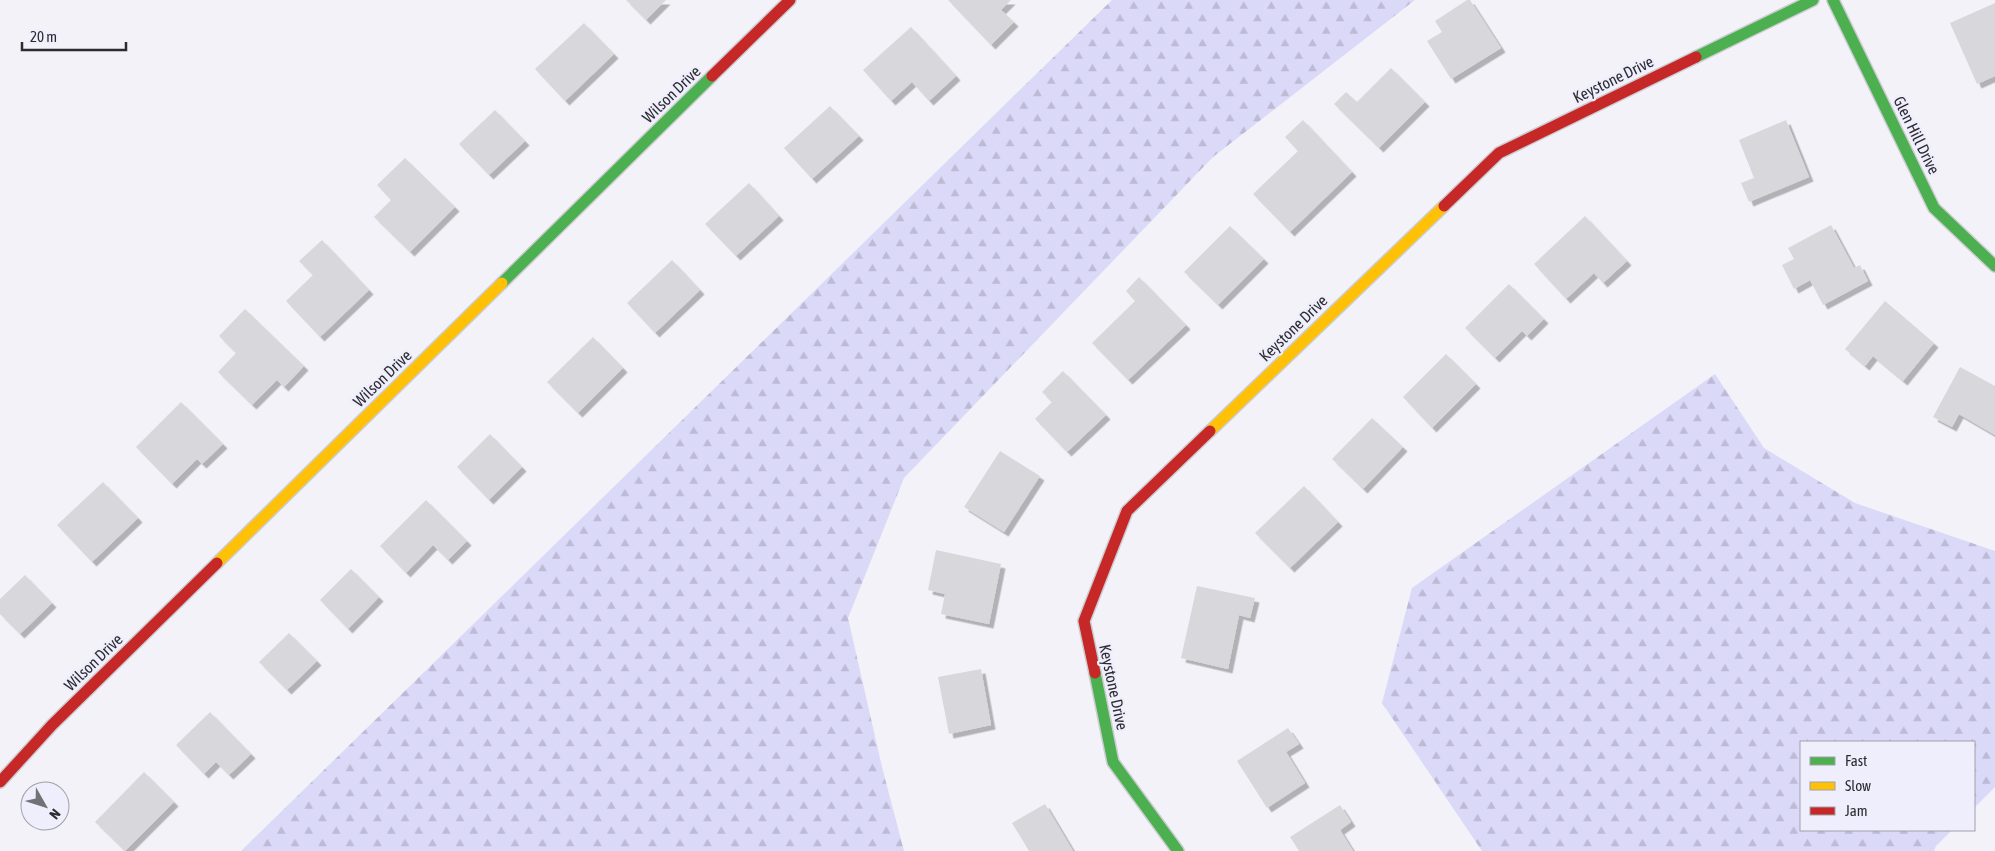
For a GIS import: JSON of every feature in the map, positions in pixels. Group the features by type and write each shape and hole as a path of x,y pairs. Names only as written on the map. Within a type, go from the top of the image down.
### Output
{"street":[{"name":"Wilson Drive","path":"0,782 52,725 790,0"},
{"name":"Keystone Drive","path":"1178,851 1113,762 1084,621 1127,511 1499,153 1813,0"},
{"name":"Glen Hill Drive","path":"1833,0 1934,208 1995,266"}],"green space":[{"path":"1112,0 1415,0 1213,157 904,478 848,618 882,767 904,851 241,851"},
{"path":"1715,374 1764,448 1855,503 1995,551 1995,787 1975,807 1975,741 1800,741 1800,831 1951,831 1936,846 1934,851 1482,851 1382,703 1412,588"}],"building":[{"path":"626,0 666,0 646,20"},
{"path":"948,0 1011,0 1001,10 1014,22 991,45"},
{"path":"1467,0 1470,0 1501,48 1451,79 1427,41 1442,32 1435,21"},
{"path":"1995,3 1995,76 1977,84 1950,23"},
{"path":"584,23 614,54 565,101 535,69"},
{"path":"911,27 956,76 929,101 912,82 891,101 863,70"},
{"path":"1391,68 1425,102 1379,148 1334,104 1346,92 1357,102"},
{"path":"830,106 859,136 812,179 784,148"},
{"path":"495,110 525,141 489,175 459,144"},
{"path":"1303,120 1352,172 1290,232 1253,194 1298,151 1285,137"},
{"path":"1786,120 1809,177 1749,202 1741,183 1754,178 1739,140"},
{"path":"405,158 455,207 410,252 374,217 391,200 377,185"},
{"path":"749,183 779,216 736,256 705,224"},
{"path":"1585,216 1627,261 1603,283 1594,273 1566,299 1534,264"},
{"path":"1831,225 1854,268 1860,265 1868,281 1823,305 1810,280 1794,289 1782,265 1794,259 1788,248"},
{"path":"1230,226 1264,259 1218,305 1184,272"},
{"path":"322,240 369,290 320,337 286,301 313,275 299,261"},
{"path":"672,260 700,290 655,333 627,303"},
{"path":"1139,277 1186,325 1128,380 1092,343 1135,301 1126,291"},
{"path":"1509,284 1544,319 1527,336 1522,331 1495,358 1465,328"},
{"path":"1885,301 1934,343 1903,381 1873,356 1865,366 1845,349"},
{"path":"245,309 304,366 284,387 277,380 252,405 218,372 236,353 219,336"},
{"path":"593,337 623,368 578,413 547,382"},
{"path":"1446,354 1476,384 1432,428 1403,397"},
{"path":"1960,367 1995,386 1995,435 1959,414 1952,427 1933,417"},
{"path":"1063,371 1106,415 1067,452 1035,419 1052,402 1042,392"},
{"path":"181,402 223,444 202,464 197,459 172,484 136,447"},
{"path":"1372,418 1403,447 1363,489 1332,459"},
{"path":"490,434 522,467 489,500 457,467"},
{"path":"1000,451 1040,476 1004,532 964,507"},
{"path":"103,482 138,518 92,562 57,525"},
{"path":"1304,486 1338,522 1290,568 1255,533"},
{"path":"426,500 467,541 448,560 433,545 406,573 380,546"},
{"path":"936,550 1001,564 989,624 941,614 945,594 928,590"},
{"path":"351,569 379,597 348,629 320,600"},
{"path":"25,575 52,603 20,634 0,614 0,599"},
{"path":"1197,586 1255,598 1250,618 1239,615 1228,669 1181,658"},
{"path":"289,633 317,661 287,690 259,662"},
{"path":"981,669 991,725 949,734 938,677"},
{"path":"210,712 251,754 229,775 216,762 204,774 176,745"},
{"path":"1288,728 1299,744 1286,752 1305,783 1267,808 1237,761"},
{"path":"144,772 174,802 125,851 95,822"},
{"path":"1045,804 1073,851 1029,851 1012,823"},
{"path":"1340,805 1351,822 1340,830 1353,851 1299,851 1290,837"}],"traffic: fast":[{"path":"1696,57 1813,0"},
{"path":"1833,0 1934,208 1995,266"},
{"path":"502,283 712,76"},
{"path":"1095,673 1113,762 1178,851"}],"traffic: slow":[{"path":"1210,431 1444,206"},
{"path":"217,563 502,283"}],"traffic: jam":[{"path":"712,76 790,0"},
{"path":"1444,206 1499,153 1696,57"},
{"path":"1095,673 1084,621 1127,511 1210,431"},
{"path":"0,782 52,725 217,563"}]}
